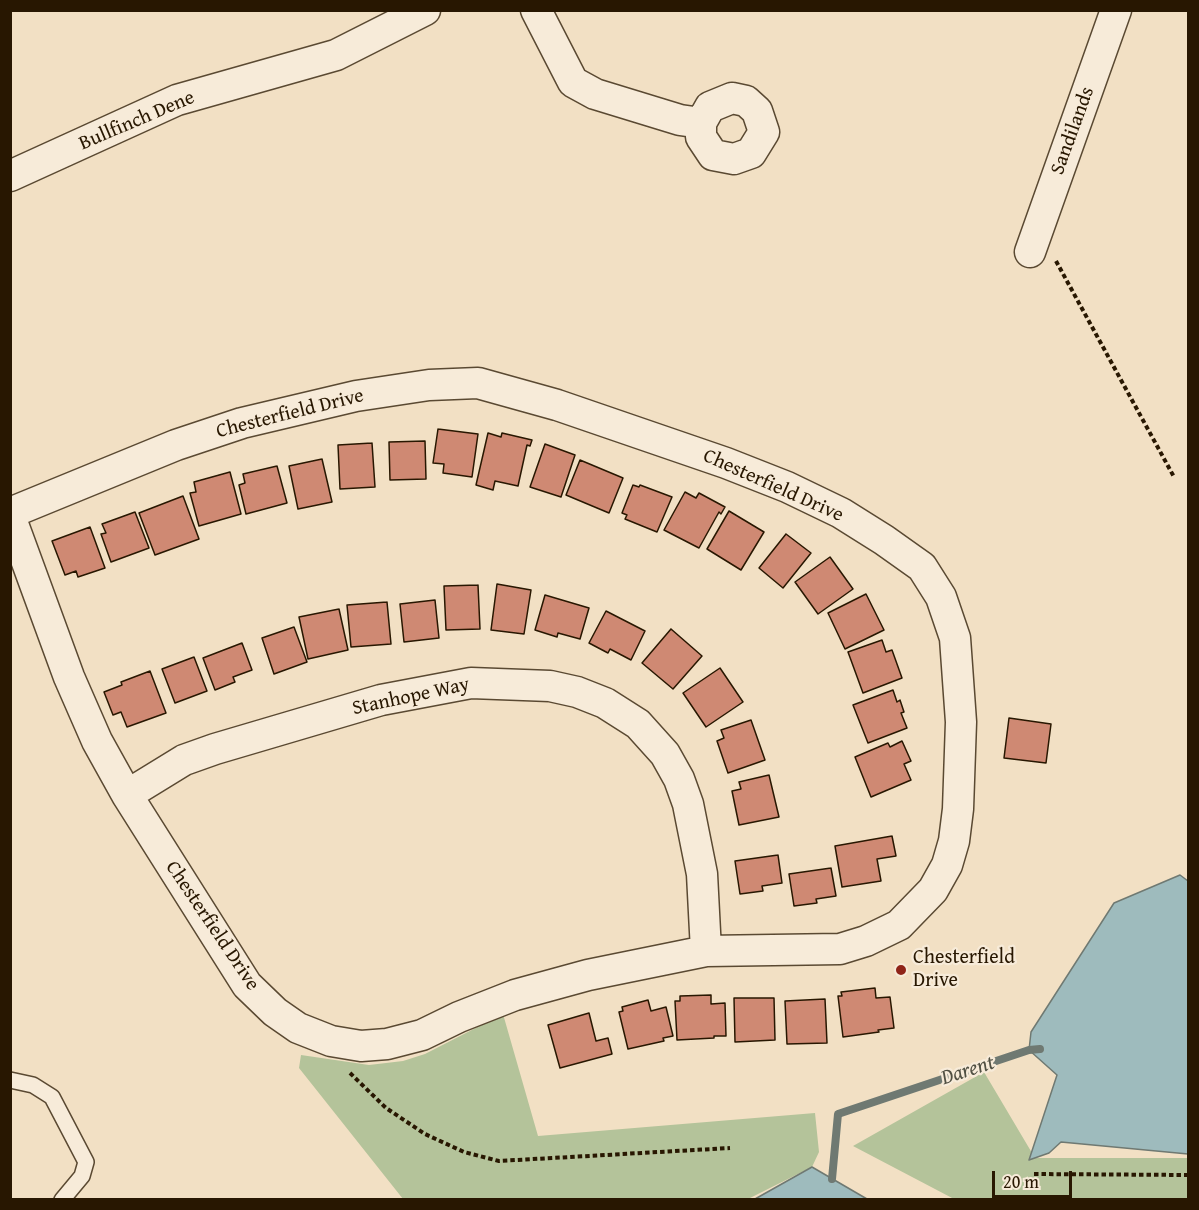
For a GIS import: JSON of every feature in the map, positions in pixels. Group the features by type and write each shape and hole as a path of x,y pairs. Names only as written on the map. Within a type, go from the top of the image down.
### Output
{"street":[{"name":"Bullfinch Dene","path":"10,176 177,100 336,55 425,10"},
{"path":"536,10 573,82 595,94 680,120 701,123"},
{"name":"Sandilands","path":"1034,240 1116,10"},
{"name":"Chesterfield Drive","path":"478,383 557,405 726,463 798,492 840,513 884,540 922,567 941,597 955,638 961,722 958,809 954,841 947,865 933,890 898,925 866,941 840,949 706,951 588,975 515,995 459,1017 422,1035 387,1044 361,1046 331,1041 298,1028 275,1012 247,985 127,795 97,741 73,687 10,514 165,449 242,423 356,396 429,385 478,383"},
{"name":"Stanhope Way","path":"127,795 184,760 381,700 471,683 550,686 577,692 605,703 638,724 665,754 679,779 688,804 702,874 706,951"}],"lane":[{"path":"10,1080 33,1085 52,1097 86,1162 82,1176 62,1200"}],"path":[{"path":"1034,240 1174,477"},
{"path":"331,1041 342,1064 386,1108 424,1134 464,1152 499,1161 730,1148"},
{"path":"1034,1174 1188,1175"}],"green space":[{"path":"503,1014 538,1136 815,1113 819,1152 812,1167 748,1199 403,1199 299,1068 301,1055 369,1065 403,1061 425,1054"},
{"path":"984,1072 1035,1158 1188,1158 1188,1199 954,1199 853,1146"}],"water":[{"path":"1180,875 1188,881 1188,1154 1061,1142 1049,1153 1029,1160 1057,1075 1029,1050 1031,1032 1114,903"},
{"path":"812,1167 867,1199 755,1199"}],"building":[{"path":"438,429 478,434 472,477 443,473 444,464 433,463"},
{"path":"488,433 501,437 502,433 532,440 530,446 527,445 518,486 495,481 493,490 476,485"},
{"path":"425,441 426,479 390,480 389,442"},
{"path":"372,443 375,487 340,489 338,445"},
{"path":"545,444 575,455 561,497 530,487"},
{"path":"322,459 332,502 298,509 289,466"},
{"path":"580,460 623,478 609,513 566,495"},
{"path":"277,466 287,503 246,514 239,485 245,483 243,474"},
{"path":"230,472 241,514 199,526 190,493 196,492 194,482"},
{"path":"633,485 639,487 640,485 672,497 657,532 625,519 627,515 622,513"},
{"path":"685,492 696,498 699,493 725,507 721,514 719,512 699,548 664,530"},
{"path":"183,496 199,539 155,555 139,513"},
{"path":"729,511 764,532 741,570 707,549"},
{"path":"135,512 149,548 111,562 101,534 106,533 102,524"},
{"path":"90,527 105,568 78,577 76,571 65,575 52,541"},
{"path":"786,534 811,553 783,588 759,568"},
{"path":"830,557 853,589 818,614 795,582"},
{"path":"497,584 531,590 524,634 491,630"},
{"path":"478,585 480,629 446,630 444,586"},
{"path":"866,594 884,630 845,649 828,613"},
{"path":"545,595 589,608 580,639 558,633 557,637 535,630"},
{"path":"435,600 439,638 404,642 400,604"},
{"path":"387,602 391,644 351,647 347,605"},
{"path":"339,609 348,650 308,659 299,617"},
{"path":"606,611 645,631 631,660 610,649 608,653 589,643"},
{"path":"294,627 307,662 274,674 262,638"},
{"path":"671,629 702,656 673,689 642,663"},
{"path":"882,640 886,652 892,650 902,678 863,693 848,652"},
{"path":"242,643 252,670 233,677 235,682 215,690 203,658"},
{"path":"194,657 207,691 175,703 162,669"},
{"path":"720,668 743,702 706,727 683,693"},
{"path":"150,671 166,713 127,727 121,712 113,715 104,692 122,685 121,682"},
{"path":"893,690 897,702 900,700 904,712 901,713 907,728 868,743 853,705"},
{"path":"1009,718 1051,724 1046,763 1004,758"},
{"path":"751,720 765,760 728,773 717,741 724,738 721,730"},
{"path":"902,741 911,761 904,764 911,780 871,797 855,757 888,743 890,747"},
{"path":"769,775 779,817 739,825 732,791 741,789 739,782"},
{"path":"892,836 896,856 877,859 881,881 842,887 835,846"},
{"path":"778,855 782,883 762,886 763,891 740,894 735,861"},
{"path":"831,868 836,896 816,899 817,903 794,906 789,874"},
{"path":"875,988 876,998 890,997 894,1028 843,1037 838,996 842,996 841,992"},
{"path":"711,995 711,1004 725,1003 726,1036 677,1040 675,1001 680,1001 680,996"},
{"path":"734,998 774,998 775,1040 735,1042"},
{"path":"825,999 827,1043 787,1044 785,1001"},
{"path":"648,1000 651,1011 666,1007 673,1036 663,1038 664,1041 628,1049 619,1012 623,1011 622,1007"},
{"path":"589,1013 596,1041 608,1038 612,1054 560,1068 548,1025"}],"waterway":[{"name":"Darent","path":"832,1179 838,1114 1029,1050 1040,1049"}],"place":[{"name":"Chesterfield Drive","path":"901,970"}]}
